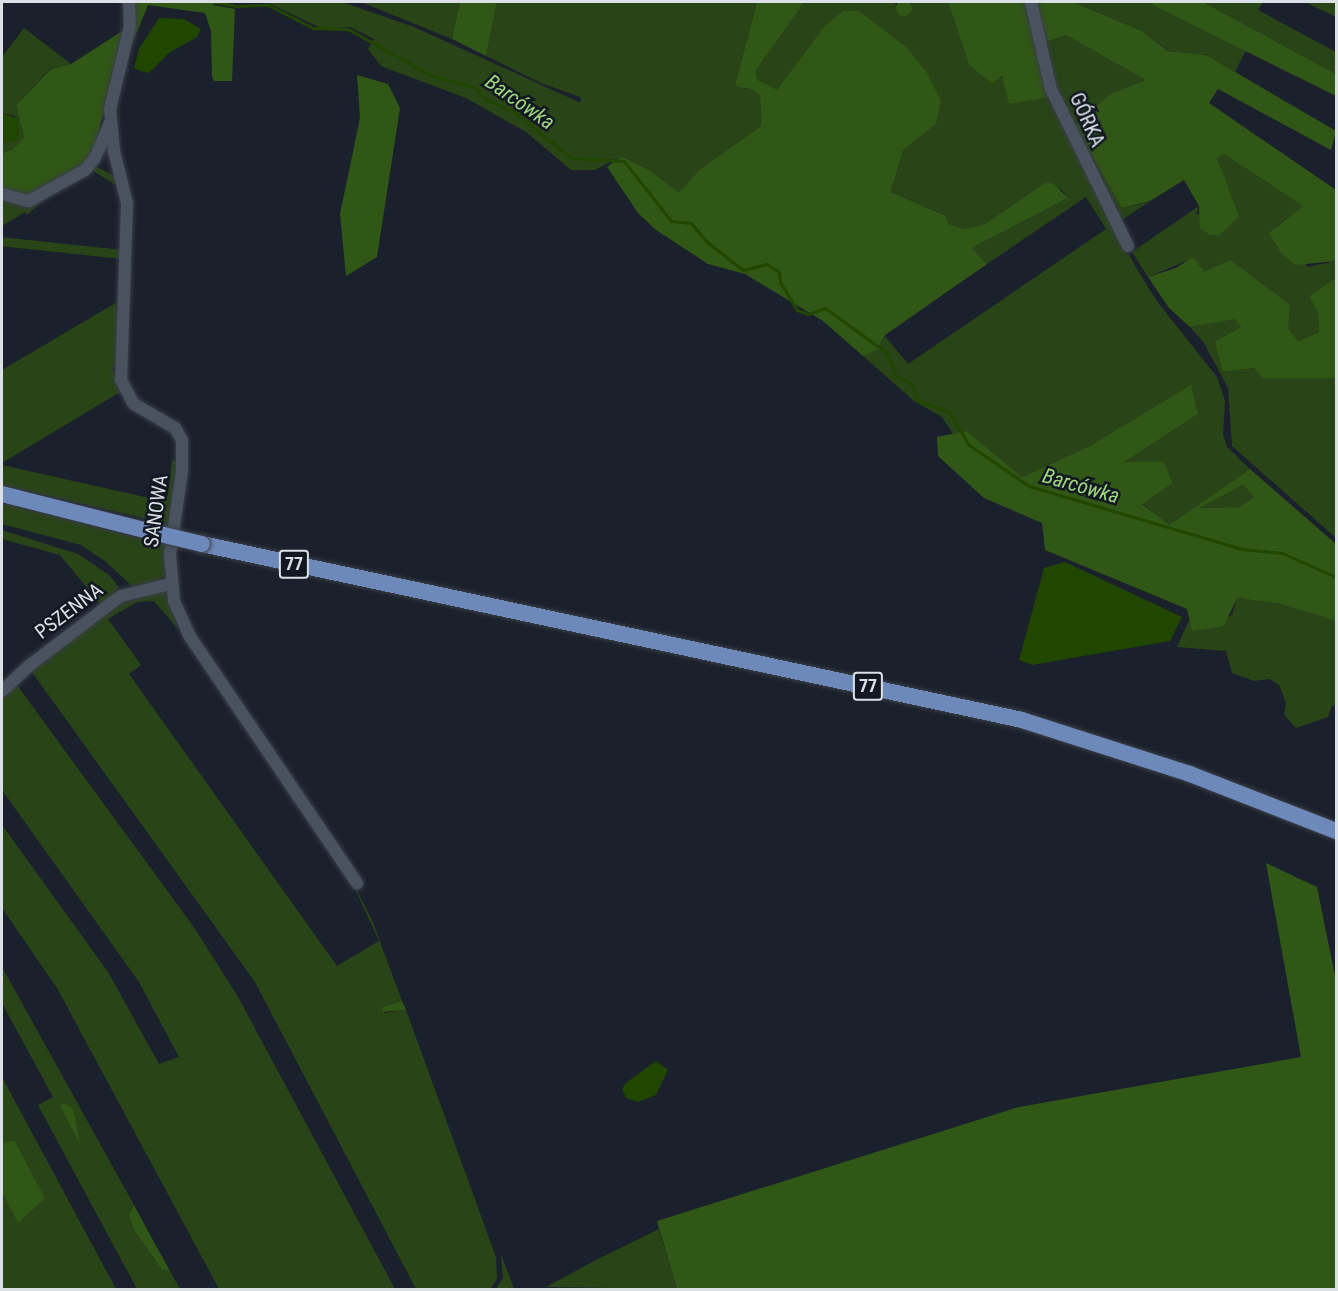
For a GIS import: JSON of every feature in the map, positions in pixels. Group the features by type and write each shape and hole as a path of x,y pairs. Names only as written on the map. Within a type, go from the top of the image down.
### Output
{"main road":[{"name":"77","path":"2,494 202,544 1022,720 1190,774 1336,831"}],"street":[{"name":"SANOWA","path":"129,2 130,26 113,83 110,122 128,203 121,380 134,404 175,428 182,443 170,584 189,635 357,883"},
{"name":"GÓRKA","path":"1031,2 1052,89 1128,246"},
{"name":"SANOWA","path":"2,194 29,201 85,170 94,158 110,122"},
{"name":"PSZENNA","path":"2,691 30,665 121,596 170,584"}],"shaded area":[{"path":"904,0 910,2 912,8 910,14 904,16 898,14 896,8 898,2"},
{"path":"132,2 217,2 213,5 235,9 232,81 214,81 212,77 211,31 205,13 148,5 133,42"},
{"path":"266,2 342,2 414,27 581,103 580,97 541,83 486,56 497,2 757,2 736,87 751,89 760,94 761,126 699,170 679,194 651,171 621,156 595,170 571,170 526,132 466,98 381,66 368,49 374,39 350,27 323,29"},
{"path":"361,2 460,2 452,39"},
{"path":"460,2 497,2 486,56 452,39"},
{"path":"757,2 804,2 755,71 758,80 777,90 824,27 843,11 859,11 907,48 927,73 941,101 936,124 903,150 891,192 946,216 949,224 964,229 985,224 1046,182 1054,184 1068,198 972,248 987,264 885,335 877,350 863,356 823,321 745,274 708,264 656,230 638,213 607,167 621,156 651,171 679,193 699,170 761,126 760,95 751,89 736,87"},
{"path":"804,2 895,2 897,12 909,15 912,2 948,2 969,65 1051,97 1100,202 1138,271 1159,304 1217,377 1225,401 1223,434 1227,447 1250,469 1168,526 1142,503 1173,483 1164,462 1124,463 1198,414 1092,445 1022,477 967,431 953,434 942,417 914,401 863,356 877,350 885,336 908,364 1106,229 1086,197 987,264 972,248 1068,198 1062,190 1046,182 985,224 964,229 949,224 946,216 891,192 903,150 936,124 777,91 758,80 755,71 764,54"},
{"path":"948,2 1073,2 1142,31 1168,51 1206,55 1336,131 1331,150 1218,89 1209,103 1336,190 1336,261 1295,265 1282,254 1269,233 1303,206 1224,154 1217,158 1239,216 1220,235 1210,235 1200,228 1199,206 1184,180 1150,201 1122,208 1075,126 1110,94 1146,80 1066,35 1042,43 1051,97 1009,104 1002,76 992,83 969,65"},
{"path":"1073,2 1147,2 1246,50 1235,72 1206,55 1169,51 1142,31"},
{"path":"1147,2 1203,2 1336,74 1336,96"},
{"path":"1203,2 1263,2 1258,10 1336,52 1336,74"},
{"path":"1305,2 1336,2 1336,17"},
{"path":"159,18 184,19 201,29 197,37 169,53 149,73 141,71 134,68 139,49"},
{"path":"24,28 71,64 50,69 16,105 24,137 12,150 2,153 2,142 16,142 15,116 2,113 2,57"},
{"path":"127,28 91,159 32,197 2,190 2,153 12,150 24,137 16,105 51,69 71,64"},
{"path":"1066,35 1147,80 1110,94 1122,208 1149,202 1117,223 1061,102 1042,43"},
{"path":"357,75 388,84 400,108 377,257 346,276 340,214 360,118"},
{"path":"2,113 18,119 19,137 16,142 2,142"},
{"path":"1224,154 1304,206 1277,226 1308,267 1336,261 1336,278 1309,296 1319,315 1319,332 1297,341 1288,328 1203,272 1193,258 1148,277 1132,252 1199,206 1196,214 1239,216 1216,158"},
{"path":"95,166 119,178 125,198 125,240 119,187 90,169 78,177 89,168"},
{"path":"47,197 27,215 25,212 2,226 2,202"},
{"path":"2,237 123,250 122,259 2,246"},
{"path":"1193,257 1204,272 1230,260 1290,305 1288,328 1298,341 1319,332 1319,315 1309,296 1336,278 1336,378 1262,378 1254,368 1223,372 1215,342 1241,327 1235,319 1190,327 1169,308 1148,277 1176,268"},
{"path":"119,301 117,362 112,370 116,371 122,391 2,463 2,370"},
{"path":"1235,318 1241,327 1223,372 1254,368 1262,378 1336,378 1336,538 1232,446 1228,388 1204,343 1190,327"},
{"path":"1191,385 1198,414 1125,462 1164,462 1173,483 1142,504 1169,525 1250,469 1336,544 1336,621 1281,604 1237,598 1224,626 1192,631 1187,609 1045,550 1042,523 984,498 938,456 937,437 967,431 1022,477 1092,445","holes":["1243,485 1254,497 1239,507 1199,508"]},
{"path":"172,460 179,464 165,575 159,580 132,586 105,561 81,545 2,524 2,503 162,544 165,523 2,485 2,465 158,500 168,495"},
{"path":"1243,485 1254,497 1239,507 1198,508"},
{"path":"2,530 78,554 109,575 119,587 103,608 6,681 49,643 103,607 60,555 2,539"},
{"path":"1065,562 1182,617 1170,641 1032,665 1019,660 1044,568"},
{"path":"164,590 178,629 154,601 137,602 108,619 141,665 129,674 337,966 379,941 346,869 372,920 402,1001 388,1005 384,1013 406,1010 496,1257 497,1279 490,1289 416,1289 255,982 29,668 117,605"},
{"path":"1237,598 1281,604 1336,621 1336,706 1332,705 1328,717 1296,728 1284,715 1286,703 1279,685 1269,679 1254,681 1232,673 1226,651 1177,647 1190,618 1192,631 1232,615"},
{"path":"14,681 193,926 237,995 395,1289 219,1289 57,988 2,908 2,825 108,972 159,1064 179,1057 139,982 2,790 2,694"},
{"path":"1266,863 1317,887 1336,981 1336,1289 677,1289 657,1221 1019,1107 1301,1057"},
{"path":"2,967 134,1205 129,1215 134,1230 162,1270 170,1271 180,1289 137,1289 38,1105 53,1097 2,1003"},
{"path":"402,1001 406,1010 382,1012 383,1007"},
{"path":"656,1061 668,1070 656,1095 638,1102 626,1098 622,1089 626,1083"},
{"path":"2,1077 116,1289 2,1289 2,1192 18,1222 38,1201 14,1140 2,1143"},
{"path":"64,1103 73,1109 80,1144 60,1106"},
{"path":"14,1140 45,1198 18,1223 2,1192 2,1143"},
{"path":"134,1205 170,1271 162,1270 134,1230 129,1215"},
{"path":"659,1229 677,1289 546,1287 596,1260"},
{"path":"501,1254 514,1289 496,1289 503,1278"}],"waterway":[{"name":"Barcówka","path":"215,2 235,6 268,5 313,28 348,29 432,76 474,87 487,100 514,112 571,158 624,161 671,221 691,223 707,242 743,270 767,264 779,272 780,282 797,310 808,314 825,308 887,353 896,376 912,384 918,401 949,411 969,445 1029,486 1242,549 1282,553 1336,577"}]}
